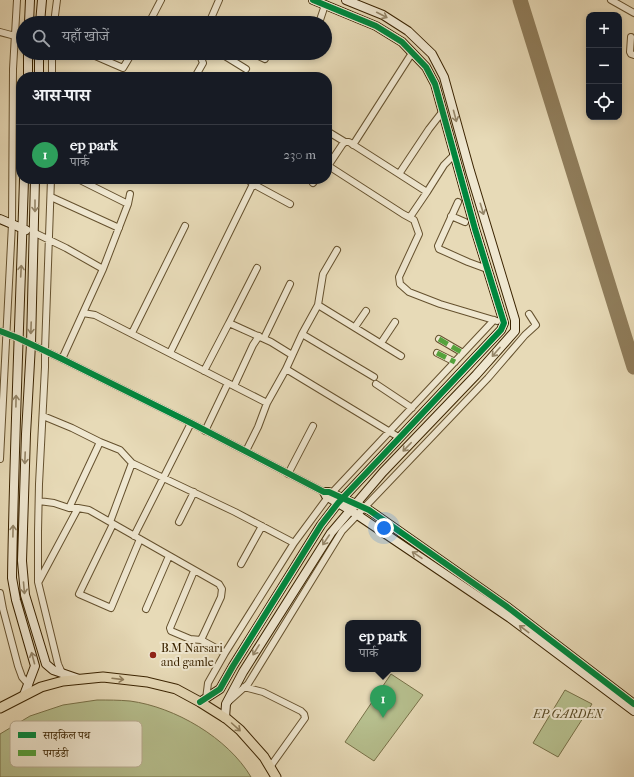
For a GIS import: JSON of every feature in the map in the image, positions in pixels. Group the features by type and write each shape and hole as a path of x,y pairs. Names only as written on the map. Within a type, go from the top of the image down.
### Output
{"main road":[{"path":"0,708 41,687 62,681 102,677 148,682 176,689 203,701 240,730 264,757 276,777"}],"street":[{"path":"16,16 17,0"},
{"path":"29,16 30,0"},
{"path":"41,16 42,0"},
{"path":"55,16 57,0"},
{"path":"153,16 161,0"},
{"path":"212,16 219,0"},
{"path":"203,701 220,689 241,652 321,525 340,500 501,330 504,323 475,228 435,84 426,67 402,42 376,26 326,3 313,0"},
{"path":"225,718 226,704 243,672 330,533 353,506 476,375 514,331 515,320 441,71 432,54 408,31 383,15 346,0"},
{"path":"611,0 633,10"},
{"path":"321,16 326,3"},
{"path":"0,459 3,332 12,224 12,140 16,18"},
{"path":"0,32 15,36"},
{"path":"631,37 630,52 634,55"},
{"path":"353,145 412,53"},
{"path":"28,60 28,72"},
{"path":"39,60 39,72"},
{"path":"52,60 52,72"},
{"path":"105,60 123,68 128,60"},
{"path":"198,72 203,63 202,60"},
{"path":"231,60 246,69"},
{"path":"399,174 429,128 443,111"},
{"path":"332,134 345,142 349,142 427,192"},
{"path":"332,160 345,142"},
{"path":"410,218 444,166 455,154"},
{"path":"332,169 414,220 419,234 400,277 399,281 403,288 409,292 440,304 504,323 515,320"},
{"path":"24,184 18,338 12,578 16,600 35,666 24,695"},
{"path":"35,184 35,233 22,561 25,594 46,664 53,670 62,674 80,679"},
{"path":"51,184 39,501 38,582 58,664 62,674"},
{"path":"88,184 128,204"},
{"path":"170,353 253,184 290,204"},
{"path":"62,359 103,269 128,204 130,194"},
{"path":"51,197 119,228"},
{"path":"458,202 438,242 439,249 488,269"},
{"path":"451,216 465,222"},
{"path":"0,219 35,233 66,248 103,269"},
{"path":"132,333 185,226"},
{"path":"246,451 258,427 267,403 318,305 323,274 337,250"},
{"path":"204,371 257,268"},
{"path":"205,431 253,345 261,337 290,284"},
{"path":"318,305 402,356"},
{"path":"355,327 366,311"},
{"path":"83,313 95,315 132,333 267,403"},
{"path":"226,704 248,684 342,530 488,378 525,335 536,325 529,314"},
{"path":"203,701 208,683 225,653 294,543 327,494 390,432 494,320"},
{"path":"381,343 395,322"},
{"path":"229,323 261,337 292,355"},
{"path":"3,332 45,350 246,451 327,494 353,506 364,507 506,606 634,704"},
{"path":"302,334 375,381 412,408"},
{"path":"439,340 463,353"},
{"path":"437,353 455,362"},
{"path":"286,369 400,438"},
{"path":"43,416 120,450 132,463 194,492 294,543"},
{"path":"134,536 191,423"},
{"path":"288,474 313,426"},
{"path":"69,508 100,442"},
{"path":"132,463 111,523 79,594 111,608 140,539"},
{"path":"179,522 194,492"},
{"path":"39,501 54,503 69,508 89,510 219,584 222,589 221,597 201,640"},
{"path":"353,506 357,515 510,618 634,711"},
{"path":"38,582 78,508"},
{"path":"241,564 262,526"},
{"path":"146,609 169,556"},
{"path":"194,571 170,628 171,631 190,639 201,640 225,653"},
{"path":"0,593 18,666 22,677 29,685"},
{"path":"244,688 263,692 301,711 304,714 305,718 270,767"}],"green space":[{"path":"391,674 423,695 374,761 345,742"},
{"name":"EP GARDEN","path":"565,690 592,704 558,757 533,743"},
{"path":"97,700 118,700 147,704 165,710 182,717 214,737 229,750 251,777 0,777 0,734 10,728 10,767 142,767 142,721 22,721 30,716 63,705"}],"taxiway":[{"path":"520,0 634,367"}],"marked path":[{"path":"439,339 463,353"},
{"path":"437,353 455,362"}],"cycle path":[{"path":"200,702 220,689 321,525 338,503 501,330 504,323 475,229 435,84 426,67 402,42 376,26 313,0"},
{"path":"0,331 62,359 191,423 324,492 329,492 369,510 506,606 634,704"}],"place":[{"name":"B.M Narsari and gamle","path":"153,655"},
{"name":"ep park","path":"383,718"}]}
